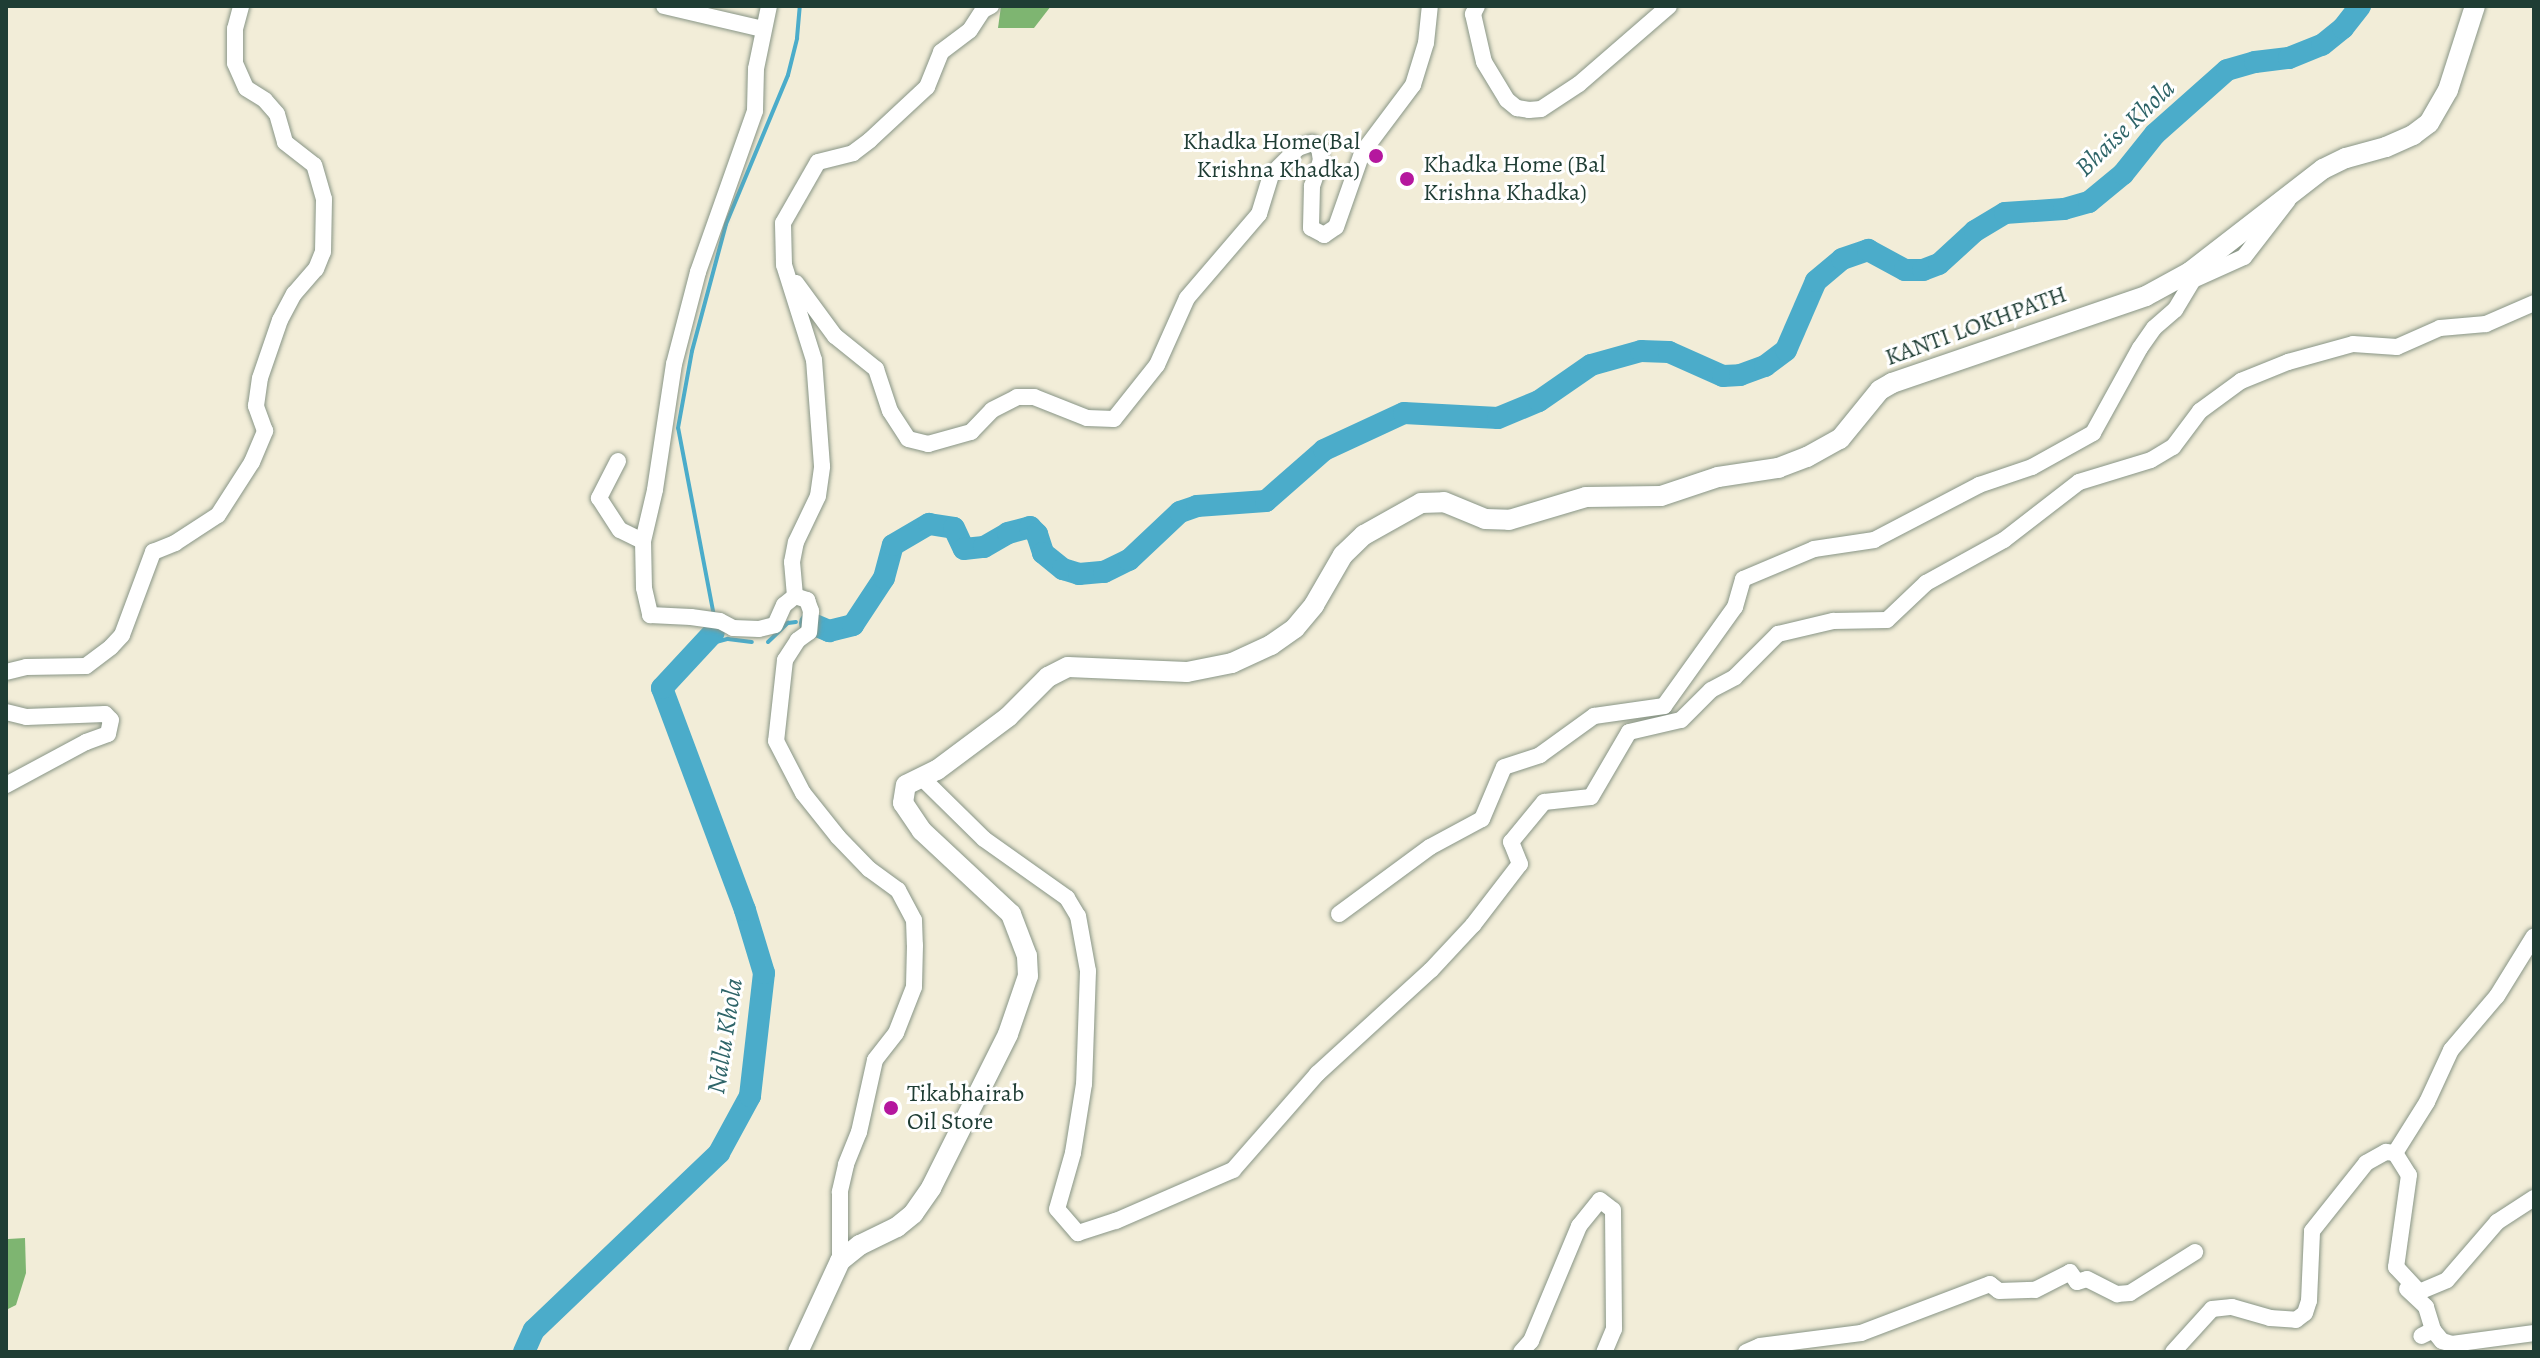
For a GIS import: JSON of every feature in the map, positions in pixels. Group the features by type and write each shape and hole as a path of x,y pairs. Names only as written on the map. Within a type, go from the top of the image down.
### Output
{"main road":[{"name":"KANTI LOKHPATH","path":"921,777 937,770 954,754 993,729 1048,677 1068,667 1187,672 1232,663 1271,645 1295,628 1314,605 1343,555 1364,535 1421,503 1444,502 1485,519 1509,520 1586,497 1661,496 1718,477 1758,472 1807,457 1840,439 1880,390 1892,383 2146,296 2190,272 2323,169 2346,158 2386,147 2413,135 2429,123 2448,90 2475,6"},
{"path":"798,1352 840,1261 913,1214 931,1188 1008,1034 1028,976 1027,956 1011,914 922,831 908,812 904,790 921,777"}],"street":[{"path":"6,672 26,667 86,666 111,647 122,635 153,552 175,543 218,515 252,462 265,431 256,406 260,378 280,320 323,252 324,199 314,165 285,142 277,114 265,100 246,88 235,63 235,29 241,6"},
{"path":"664,6 763,29"},
{"path":"769,6 756,69 755,111 698,272 674,364 655,490 643,541 644,588 650,615 720,621 733,628 770,629 784,605 795,596"},
{"path":"795,596 792,562 796,542 818,496 822,452 814,360 784,265 783,223 818,162 853,153 870,140 927,87 941,52 970,30 983,10 991,6"},
{"path":"784,265 835,336 876,369 890,411 908,439 928,444 961,435 979,425 992,410 1017,397 1034,397 1087,418 1114,419 1157,365 1187,298 1211,266 1259,214 1271,175 1298,148 1312,143 1319,148 1321,160 1312,186 1311,228 1324,235 1336,227 1362,153 1413,85 1426,43 1430,6"},
{"path":"1477,6 1473,14 1477,43 1484,62 1507,100 1517,108 1529,110 1541,109 1579,84 1669,6"},
{"path":"1339,914 1430,847 1482,819 1504,767 1540,755 1576,726 1594,716 1664,706 1735,607 1743,579 1814,549 1874,540 1979,485 2032,467 2093,433 2140,348 2154,328 2175,310 2193,280 2244,257 2293,193"},
{"path":"1594,716 1629,732 1681,720 1711,690 1735,677 1778,634 1833,621 1887,620 1926,583 2004,540 2079,482 2151,460 2173,447 2200,411 2241,381 2288,362 2353,344 2397,347 2440,328 2486,324 2534,303"},
{"path":"618,461 599,498 620,530 643,541"},
{"path":"795,596 807,600 811,611 809,632 798,640 785,660 776,741 803,793 838,837 869,869 898,890 914,920 915,932 914,987 896,1033 875,1060 859,1132 846,1165 840,1192 840,1261"},
{"path":"6,712 26,717 105,714 111,720 108,734 29,770 6,785"},
{"path":"921,777 984,839 1067,898 1078,916 1088,971 1084,1084 1073,1153 1057,1209 1078,1233 1116,1221 1233,1170 1317,1074 1431,970 1473,925 1520,864 1511,842 1544,802 1591,797 1629,732"},
{"path":"2395,1153 2427,1102 2451,1050 2497,996 2534,936"},
{"path":"2173,1352 2212,1309 2232,1307 2270,1318 2296,1320 2305,1313 2309,1301 2312,1231 2366,1163 2386,1152 2395,1153"},
{"path":"2395,1153 2409,1175 2396,1267 2410,1295 2426,1307 2427,1333 2452,1344 2534,1333"},
{"path":"2396,1267 2419,1292 2447,1280 2497,1222 2534,1198"},
{"path":"1521,1352 1531,1341 1579,1226 1600,1200 1613,1210 1614,1329 1604,1352"},
{"path":"1746,1352 1760,1346 1861,1333 1990,1284 1999,1291 2035,1290 2070,1272 2077,1282 2087,1279 2117,1294 2130,1293 2195,1252"}],"green space":[{"path":"1001,6 1051,6 1034,28 998,28"},
{"path":"25,1238 26,1273 16,1305 6,1310 8,1239"}],"waterway":[{"path":"714,616 678,428 692,351 726,224 788,75 797,38 800,6"},
{"name":"Bhaise Khola","path":"810,623 829,631 853,625 884,578 893,545 929,524 954,528 964,549 984,547 1008,533 1030,527 1037,534 1043,553 1063,569 1079,574 1104,572 1129,560 1180,512 1197,506 1266,501 1324,450 1404,413 1498,418 1539,401 1591,365 1641,351 1669,352 1723,376 1740,375 1765,366 1786,350 1816,281 1842,259 1868,250 1905,270 1923,270 1939,264 1975,231 2005,213 2064,209 2089,202 2123,174 2155,134 2227,70 2255,62 2289,58 2322,45 2343,28 2360,6"},
{"path":"768,642 788,623 796,622"},
{"name":"Nallu Khola","path":"524,1352 534,1330 719,1153 750,1096 764,973 745,910 662,688 714,632"},
{"path":"701,646 728,639 752,642"}],"place":[{"name":"Khadka Home(Bal Krishna Khadka)","path":"1376,156"},
{"name":"Khadka Home (Bal Krishna Khadka)","path":"1407,179"},
{"name":"Tikabhairab Oil Store","path":"891,1108"}]}
